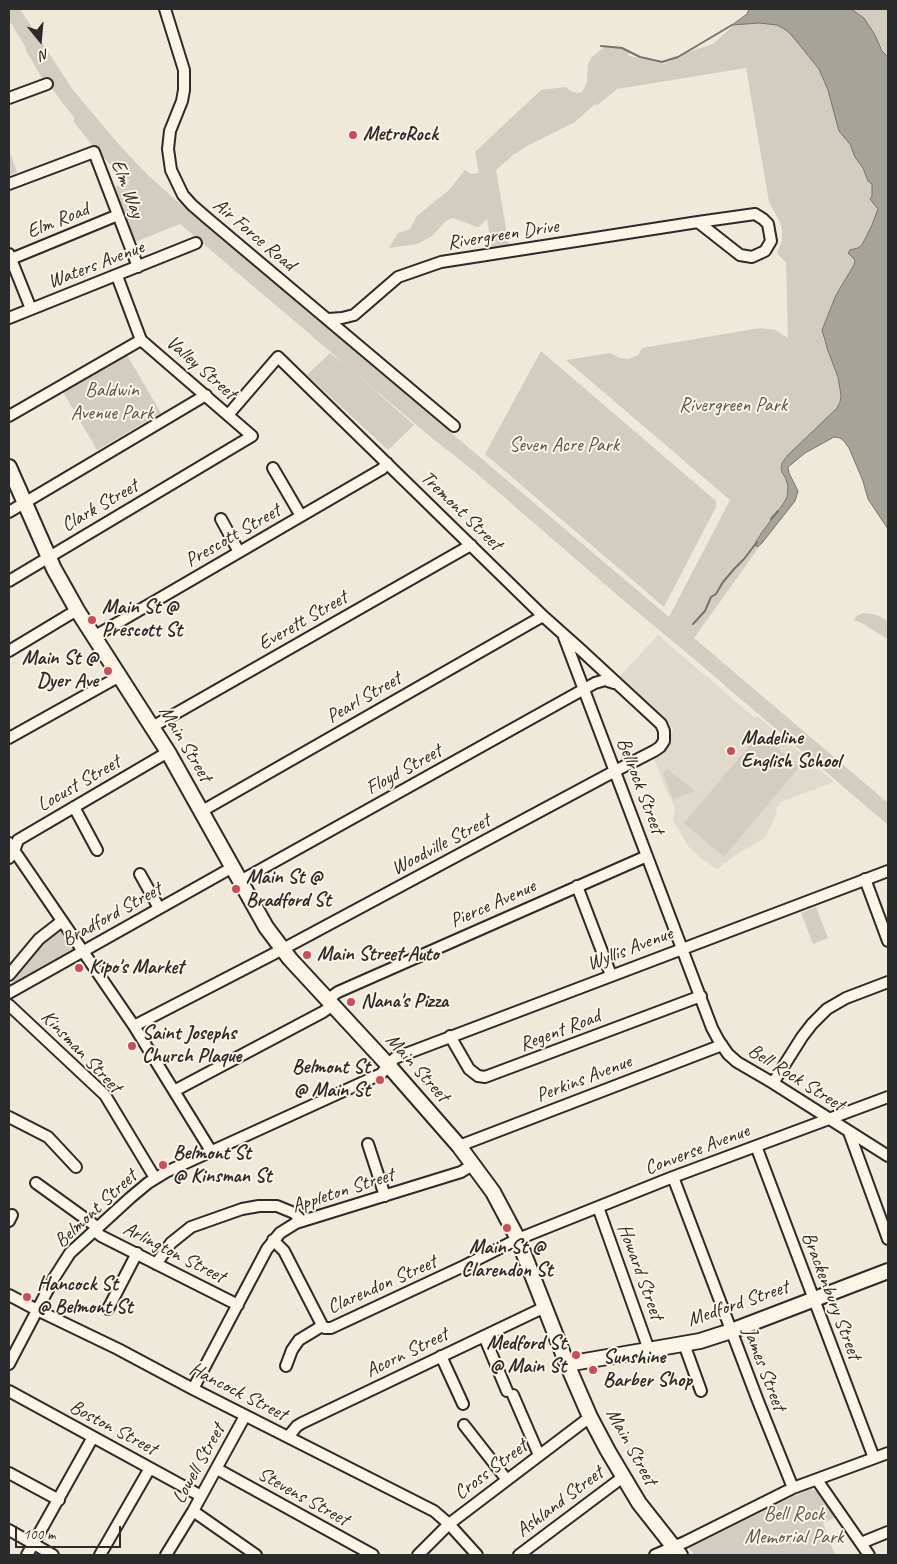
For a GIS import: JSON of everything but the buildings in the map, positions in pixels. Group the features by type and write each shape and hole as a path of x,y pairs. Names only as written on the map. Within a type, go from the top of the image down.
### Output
{"main road":[{"name":"Main Street","path":"9,467 48,557 77,610 168,752 266,927 283,949 459,1146 474,1164 496,1198 518,1238 567,1364 590,1416 623,1477 643,1508 676,1551"},
{"name":"Medford Street","path":"567,1364 700,1341 888,1271"}],"street":[{"name":"Air Force Road","path":"165,9 182,62 185,81 182,101 170,131 169,140 171,170 183,194 192,205 454,426"},
{"path":"9,98 47,84"},
{"name":"Elm Way","path":"9,184 94,152 138,267"},
{"name":"Rivergreen Drive","path":"328,319 342,318 354,314 398,277 441,262 698,222 755,214 768,224 771,241 765,251 752,257 740,255 698,222"},
{"name":"Elm Road","path":"10,257 118,215"},
{"name":"Waters Avenue","path":"9,318 196,244"},
{"path":"10,257 31,309"},
{"name":"Valley Street","path":"117,276 141,340 252,436 210,462"},
{"path":"9,416 141,340"},
{"name":"Tremont Street","path":"228,415 278,358 543,616 661,724 664,731 664,741 660,747 615,770"},
{"path":"9,512 206,395"},
{"name":"Clark Street","path":"9,581 210,462"},
{"name":"Prescott Street","path":"95,636 382,469 387,463"},
{"path":"273,468 301,516"},
{"path":"221,519 239,552"},
{"name":"Everett Street","path":"152,727 471,545"},
{"path":"9,651 77,610"},
{"name":"Pearl Street","path":"202,811 543,616"},
{"name":"Bellrock Street","path":"560,632 566,641 684,951"},
{"path":"9,738 120,676"},
{"name":"Tremont Street","path":"584,689 602,680 611,682 621,688"},
{"name":"Floyd Street","path":"240,881 584,689"},
{"name":"Locust Street","path":"10,851 18,840 168,752"},
{"name":"Woodville Street","path":"134,1026 283,949 615,770"},
{"path":"74,807 97,850"},
{"path":"10,851 62,920 134,1026 211,1151"},
{"name":"Pierce Avenue","path":"174,1091 323,1012 338,992 647,856"},
{"name":"Bradford Street","path":"9,993 232,867"},
{"name":"Wyllis Avenue","path":"389,1066 395,1058 450,1036 610,975 684,951 888,871"},
{"path":"140,874 159,908"},
{"path":"865,880 888,941"},
{"path":"577,886 610,975"},
{"path":"9,975 39,939 62,920"},
{"name":"Bell Rock Street","path":"684,951 712,1028 728,1054 737,1062 774,1083 888,1156"},
{"path":"774,1083 802,1037 827,1008 851,996 888,982"},
{"name":"Regent Road","path":"450,1036 469,1069 478,1076 486,1077 701,996"},
{"name":"Kinsman Street","path":"9,1005 105,1095 155,1178"},
{"name":"Perkins Avenue","path":"459,1146 722,1046"},
{"name":"Belmont Street","path":"9,1364 64,1262 75,1248 155,1178 381,1074 389,1066"},
{"name":"Converse Avenue","path":"518,1238 673,1177 888,1097"},
{"path":"9,1117 48,1137 76,1167"},
{"path":"849,1132 888,1239"},
{"path":"368,1144 385,1196"},
{"name":"Brackenbury Street","path":"756,1146 874,1458"},
{"name":"Appleton Street","path":"193,1389 260,1260 273,1240 288,1227 302,1220 462,1172 474,1164"},
{"name":"James Street","path":"673,1177 793,1488"},
{"name":"Arlington Street","path":"36,1182 96,1229 102,1236 238,1305"},
{"path":"156,1264 171,1243 191,1227 242,1209 253,1206 277,1206 294,1212 302,1220"},
{"name":"Howard Street","path":"598,1207 650,1350"},
{"name":"Clarendon Street","path":"273,1240 284,1251 322,1326 328,1329 336,1327 464,1266 518,1238"},
{"path":"108,1309 137,1253"},
{"name":"Hancock Street","path":"9,1295 427,1507 449,1524 477,1555"},
{"name":"Acorn Street","path":"288,1437 302,1422 545,1307"},
{"path":"286,1366 298,1340 322,1326"},
{"path":"484,1336 539,1456"},
{"path":"684,1344 701,1391"},
{"path":"442,1356 463,1404"},
{"name":"Boston Street","path":"9,1391 201,1496"},
{"name":"Lowell Street","path":"166,1555 217,1469 245,1416"},
{"name":"Cross Street","path":"418,1555 449,1524 590,1416"},
{"path":"464,1425 507,1480"},
{"path":"27,1555 93,1437"},
{"path":"655,1555 676,1551 685,1542 793,1488 888,1453"},
{"path":"100,1555 150,1468"},
{"name":"Stevens Street","path":"217,1469 373,1555"},
{"path":"9,1473 59,1500"},
{"name":"Ashland Street","path":"519,1555 623,1477"},
{"path":"817,1480 869,1555"},
{"path":"193,1511 256,1555"},
{"path":"9,1530 53,1555"},
{"path":"861,1543 888,1532"}],"shaded area":[{"path":"749,9 851,9 864,18 875,35 882,51 888,57 888,529 868,499 863,481 849,448 840,438 834,437 805,453 788,467 798,491 795,501 762,543 757,547 756,545 762,532 787,497 788,486 782,472 782,463 837,408 840,402 841,395 838,377 822,330 836,295 854,265 855,260 848,253 850,250 862,245 878,209 870,199 872,196 872,184 868,181 850,144 839,131 828,90 819,69 794,38 777,25 759,23 732,25 747,14"},
{"name":"Madeline English School","path":"658,635 755,718 757,716 834,782 781,802 776,808 777,813 765,838 739,853 717,869 703,860 688,846 673,820 675,808 654,758 665,750 674,730 618,678"}],"green space":[{"name":"Rivergreen Park","path":"9,9 20,9 73,90 122,148 149,176 669,617 730,500 566,360 610,353 620,358 628,359 638,355 642,348 760,328 775,330 788,338 786,263 777,253 782,240 782,230 780,222 769,202 746,68 617,89 596,106 595,104 575,122 513,155 496,170 509,245 492,248 487,219 477,227 453,218 446,221 432,236 417,244 389,248 398,233 410,229 417,216 449,190 465,170 471,174 479,173 475,152 541,90 565,87 573,92 582,92 587,82 588,64 592,57 606,46 615,46 626,50 630,56 664,64 685,53 713,44 734,25 759,23 777,25 786,30 819,69 828,90 838,123 862,161 864,171 873,184 881,206 862,245 849,251 855,260 854,265 836,295 822,329 824,341 838,377 841,395 837,408 782,463 782,472 788,486 786,499 762,531 756,542 757,547 762,543 694,638 888,803 888,825 475,472 354,372 414,425 388,450 307,375 330,353 345,364 180,224 135,242 115,187 130,181 123,174 120,175 93,146 73,121 75,119 42,78 9,20"},
{"path":"851,9 888,9 888,57 864,18"},
{"path":"9,150 17,172 9,176"},
{"name":"Seven Acre Park","path":"541,351 716,501 716,507 664,607 485,454"},
{"name":"Baldwin Avenue Park","path":"127,355 161,413 97,450 63,392"},
{"path":"864,613 877,615 888,621 888,639 858,621 854,621 856,616"},
{"path":"760,733 800,766 724,857 684,823"},
{"path":"667,769 694,790 693,792 673,799 663,773"},
{"path":"816,907 828,938 813,944 801,913"},
{"path":"61,929 74,950 15,984 13,982 29,959"},
{"name":"Bell Rock Memorial Park","path":"811,1489 818,1492 836,1517 823,1523 835,1555 695,1555 689,1548 790,1498"}],"waterway":[{"path":"601,46 622,48 640,57 662,62 678,57 732,25"},
{"path":"771,519 778,511"},
{"path":"693,624 705,611 711,597 716,594 723,582 757,542"}],"place":[{"name":"MetroRock","path":"353,135"},
{"name":"Main St @ Prescott St","path":"92,620"},
{"name":"Main St @ Dyer Ave","path":"108,671"},
{"name":"Madeline English School","path":"731,751"},
{"name":"Main St @ Bradford St","path":"236,889"},
{"name":"Main Street Auto","path":"307,955"},
{"name":"Kipo's Market","path":"79,968"},
{"name":"Nana's Pizza","path":"351,1002"},
{"name":"Saint Josephs Church Plaque","path":"132,1046"},
{"name":"Belmont St @ Main St","path":"380,1080"},
{"name":"Belmont St @ Kinsman St","path":"163,1165"},
{"name":"Main St @ Clarendon St","path":"507,1228"},
{"name":"Hancock St @ Belmont St","path":"27,1297"},
{"name":"Medford St @ Main St","path":"576,1355"},
{"name":"Sunshine Barber Shop","path":"593,1370"}]}
